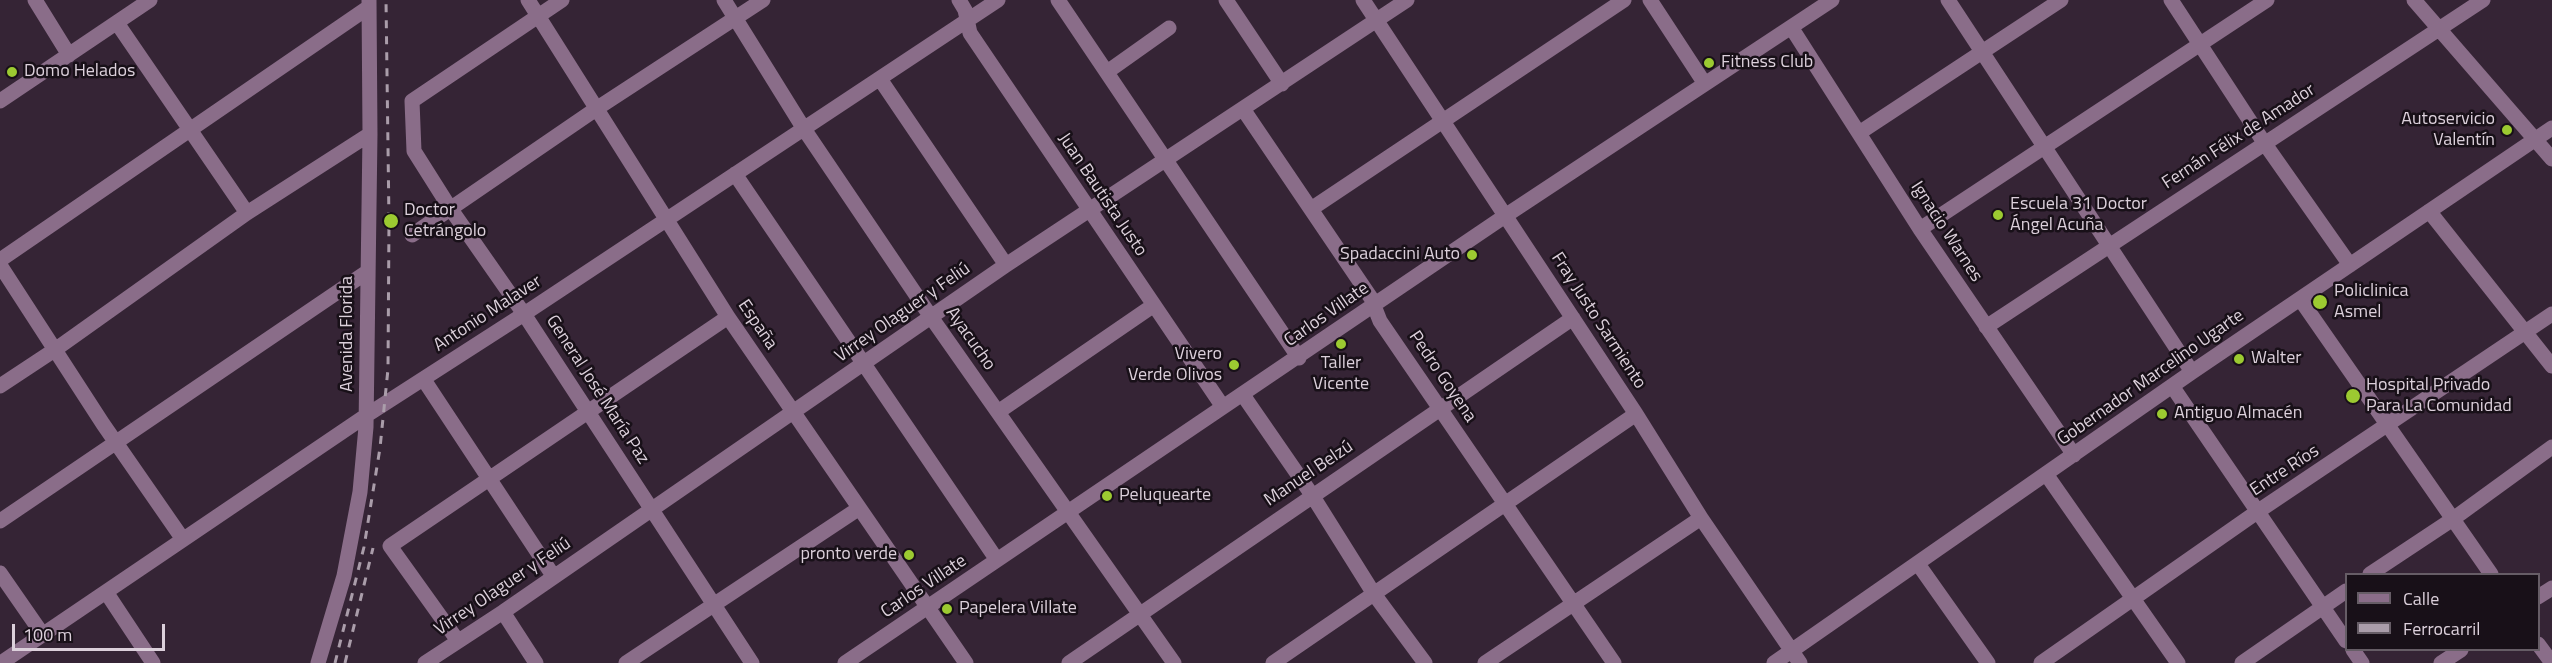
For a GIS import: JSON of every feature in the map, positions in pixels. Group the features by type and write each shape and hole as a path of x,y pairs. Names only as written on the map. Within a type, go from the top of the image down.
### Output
{"street":[{"path":"35,0 69,55"},
{"path":"0,101 150,0"},
{"name":"España","path":"528,0 728,316 858,509 966,663"},
{"path":"537,16 562,0"},
{"name":"Ayacucho","path":"724,0 804,129 931,317 1174,663"},
{"path":"412,235 596,109 763,0"},
{"name":"Juan Bautista Justo","path":"958,0 965,10 970,33 1089,212 1224,407"},
{"name":"Antonio Malaver","path":"1,663 182,538 998,0"},
{"path":"1058,0 1299,358"},
{"path":"1226,0 1282,84"},
{"name":"Fray Justo Sarmiento","path":"1362,0 1636,414 1701,518 1796,657"},
{"name":"Virrey Olaguer y Feliú","path":"425,663 652,510 1006,265 1407,0"},
{"path":"1311,209 1624,0"},
{"path":"1650,0 1705,84"},
{"name":"Carlos Villate","path":"845,663 1299,358 1505,216 1832,0"},
{"path":"1948,0 2192,372"},
{"path":"1859,134 2061,0"},
{"path":"2171,0 2265,144 2350,265"},
{"path":"1920,229 2267,0"},
{"path":"2414,0 2552,159"},
{"name":"Fernán Félix de Amador","path":"1986,327 2483,0"},
{"path":"0,260 191,130 369,3"},
{"name":"Avenida Florida","path":"318,663 346,566 360,492 367,415 369,3"},
{"name":"General José María Paz","path":"537,16 412,101 414,151 450,208 524,314 752,663"},
{"path":"117,23 247,213"},
{"name":"Ignacio Warnes","path":"1791,27 1920,229 2074,455"},
{"path":"1107,72 1169,28"},
{"path":"880,79 1006,265"},
{"name":"Pedro Goyena","path":"1244,109 1371,298 1380,321 1614,663"},
{"name":"Gobernador Marcelino Ugarte","path":"1774,663 1796,657 1918,564 2046,474 2552,128"},
{"path":"0,386 56,349 247,213 370,134"},
{"path":"735,174 997,560"},
{"path":"2429,211 2552,366"},
{"path":"0,265 115,442 182,538"},
{"path":"0,521 367,272"},
{"path":"2300,299 2490,573"},
{"path":"998,412 1154,305"},
{"name":"Entre Ríos","path":"2041,663 2257,512 2552,314"},
{"path":"458,641 390,546 728,316"},
{"name":"Manuel Belzú","path":"1069,663 1573,318"},
{"path":"424,380 554,577"},
{"path":"2172,386 2345,640"},
{"path":"1243,395 1312,495 1374,594 1425,663"},
{"path":"1273,663 1636,414"},
{"path":"2372,573 2453,519 2552,447"},
{"path":"2046,474 2178,663"},
{"path":"626,663 858,509"},
{"path":"1485,663 1701,518"},
{"path":"1918,564 1988,663"},
{"path":"0,573 43,635"},
{"path":"106,592 153,663"},
{"path":"2242,663 2345,592"},
{"path":"503,612 536,663"},
{"path":"2540,647 2552,663"},
{"path":"2441,663 2459,651"}],"railway":[{"path":"335,663 364,547 380,448 388,369 389,221 386,0"},
{"path":"345,663 373,548"}],"place":[{"name":"Fitness Club","path":"1709,63"},
{"name":"Domo Helados","path":"12,72"},
{"name":"Autoservicio Valentín","path":"2507,130"},
{"name":"Escuela 31 Doctor Ángel Acuña","path":"1998,215"},
{"name":"Doctor Cetrángolo","path":"391,221"},
{"name":"Spadaccini Auto","path":"1472,255"},
{"name":"Policlinica Asmel","path":"2320,302"},
{"name":"Taller Vicente","path":"1341,344"},
{"name":"Walter","path":"2239,359"},
{"name":"Vivero Verde Olivos","path":"1234,365"},
{"name":"Hospital Privado Para La Comunidad","path":"2353,396"},
{"name":"Antiguo Almacén","path":"2162,414"},
{"name":"Peluquearte","path":"1107,496"},
{"name":"pronto verde","path":"909,555"},
{"name":"Papelera Villate","path":"947,609"}]}
